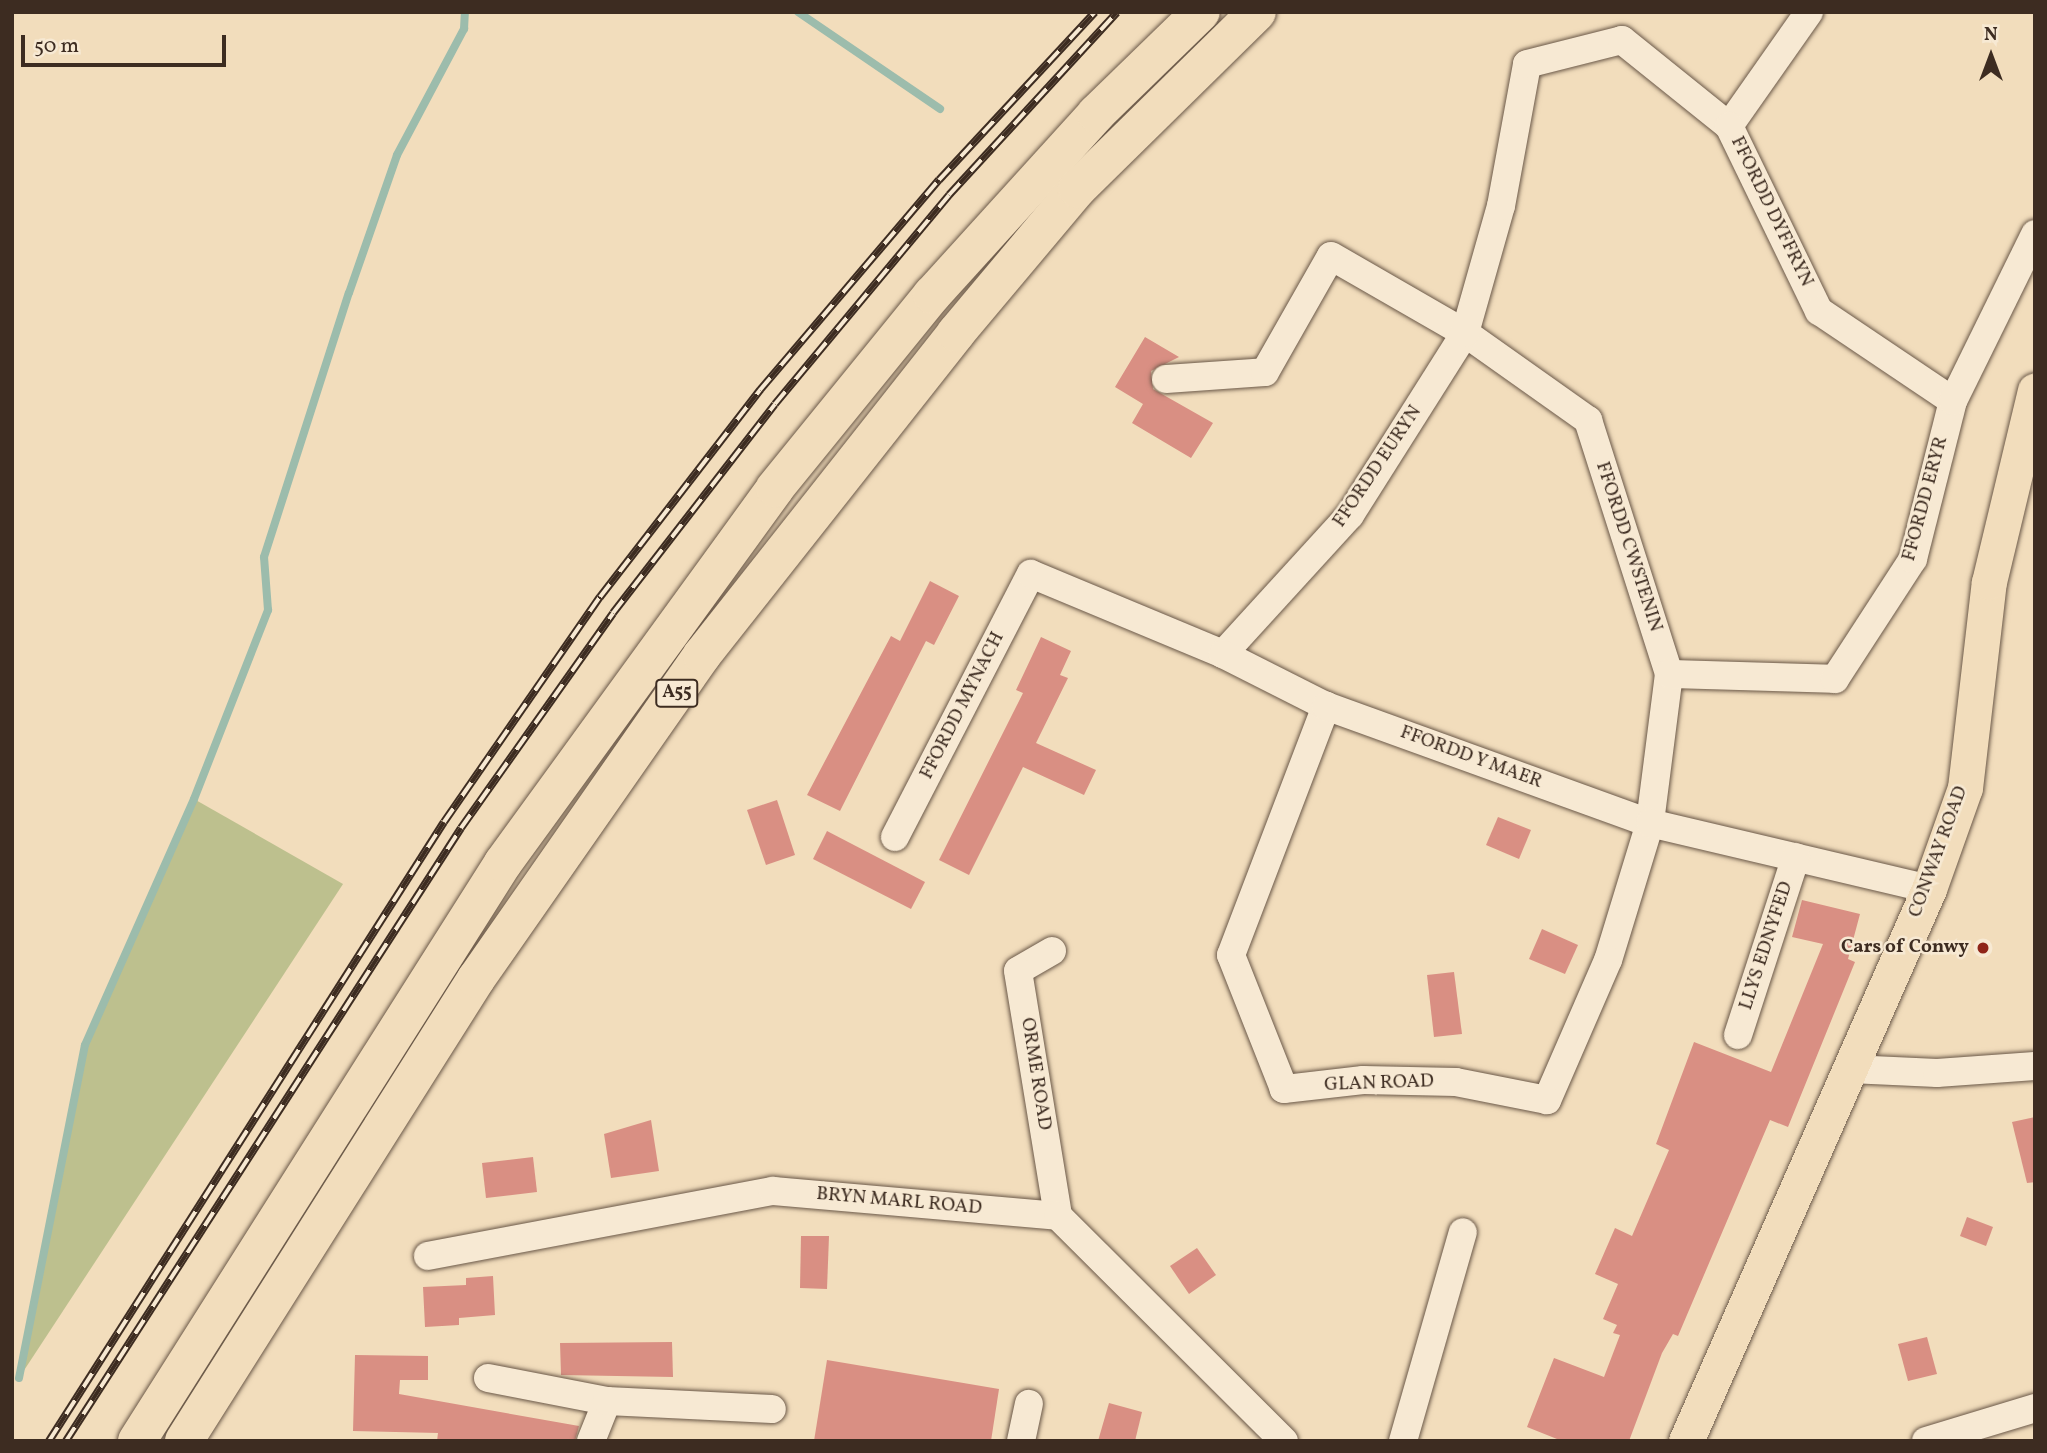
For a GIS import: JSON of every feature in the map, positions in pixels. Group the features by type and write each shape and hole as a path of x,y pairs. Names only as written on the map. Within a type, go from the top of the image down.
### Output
{"highway":[{"name":"A55","path":"137,1441 503,863 775,488 932,295 1096,114 1201,12"},
{"name":"A55","path":"184,1441 476,979 702,656 956,333 1077,189 1257,12"}],"main road":[{"name":"CONWAY ROAD","path":"1686,1441 1929,889 1965,788 1989,582 2035,390"}],"street":[{"path":"1728,126 1809,12"},
{"name":"FFORDD DYFFRYN","path":"1465,333 1501,206 1527,64 1622,40 1728,126 1819,312 1953,401"},
{"name":"FFORDD ERYR","path":"1669,674 1835,679 1913,559 1953,401 2035,234"},
{"name":"FFORDD CWSTENIN","path":"1166,379 1265,372 1331,256 1465,333 1588,420 1669,674 1650,823"},
{"name":"FFORDD EURYN","path":"1223,654 1350,515 1465,333"},
{"name":"FFORDD Y MAER","path":"1031,574 1223,654 1326,706 1650,823 1929,889"},
{"name":"FFORDD MYNACH","path":"895,838 1031,574"},
{"name":"GLAN ROAD","path":"1326,706 1231,955 1284,1089 1363,1080 1456,1082 1547,1100 1608,960 1650,823"},
{"name":"LLYS EDNYFED","path":"1738,1035 1796,857"},
{"name":"ORME ROAD","path":"1052,951 1018,971 1058,1216"},
{"path":"1850,1069 1973,1073 2035,1066"},
{"name":"BRYN MARL ROAD","path":"428,1256 773,1191 1058,1216"},
{"path":"1058,1216 1283,1441"},
{"path":"1404,1441 1463,1231"},
{"path":"488,1378 607,1401 772,1409"},
{"path":"591,1441 607,1401"},
{"path":"1021,1441 1029,1404"},
{"path":"1926,1441 2035,1408"}],"green space":[{"path":"194,799 343,884 19,1378 85,1045"}],"building":[{"path":"1145,337 1179,357 1151,371 1153,389 1213,423 1191,458 1132,423 1143,404 1115,387"},
{"path":"930,581 959,596 934,645 926,641 840,811 807,795 891,636 900,641"},
{"path":"1041,637 1071,651 1060,675 1068,678 1036,743 1096,770 1084,795 1023,767 969,875 939,860 1023,693 1016,690"},
{"path":"777,800 795,855 766,865 747,810"},
{"path":"1498,817 1531,830 1519,859 1486,845"},
{"path":"827,831 925,882 911,909 813,859"},
{"path":"1802,900 1860,914 1848,959 1855,962 1788,1127 1770,1120 1678,1336 1673,1334 1662,1353 1629,1441 1562,1441 1527,1427 1554,1358 1604,1377 1620,1335 1613,1333 1617,1325 1603,1319 1618,1284 1595,1274 1615,1228 1632,1236 1669,1150 1656,1144 1694,1042 1771,1072 1823,944 1792,937"},
{"path":"1542,929 1578,945 1565,974 1529,959"},
{"path":"1454,972 1462,1034 1434,1037 1427,975"},
{"path":"2035,1117 2035,1182 2027,1183 2012,1122"},
{"path":"651,1120 659,1171 611,1178 604,1134"},
{"path":"533,1157 537,1192 486,1198 482,1163"},
{"path":"1967,1217 1993,1227 1986,1246 1960,1236"},
{"path":"801,1236 829,1236 827,1289 800,1288"},
{"path":"1197,1248 1216,1275 1189,1294 1170,1266"},
{"path":"493,1276 495,1315 459,1318 459,1325 425,1327 423,1287 466,1285 466,1278"},
{"path":"1927,1337 1937,1374 1908,1381 1898,1344"},
{"path":"672,1342 673,1377 561,1375 560,1343"},
{"path":"355,1355 428,1356 428,1380 400,1380 399,1394 579,1426 575,1441 437,1441 438,1433 353,1431"},
{"path":"827,1360 999,1389 991,1441 814,1441"},
{"path":"1109,1403 1142,1412 1135,1441 1098,1441"}],"waterway":[{"path":"19,1378 85,1045 194,799 268,610 264,557 349,293 397,155 464,29 465,12"},
{"path":"798,12 940,109"}],"railway":[{"path":"49,1441 444,822 600,597 760,390 939,180 1095,12"},
{"path":"66,1441 461,828 613,613 775,404 949,195 1117,12"}],"place":[{"name":"Cars of Conwy","path":"1983,948"}]}
